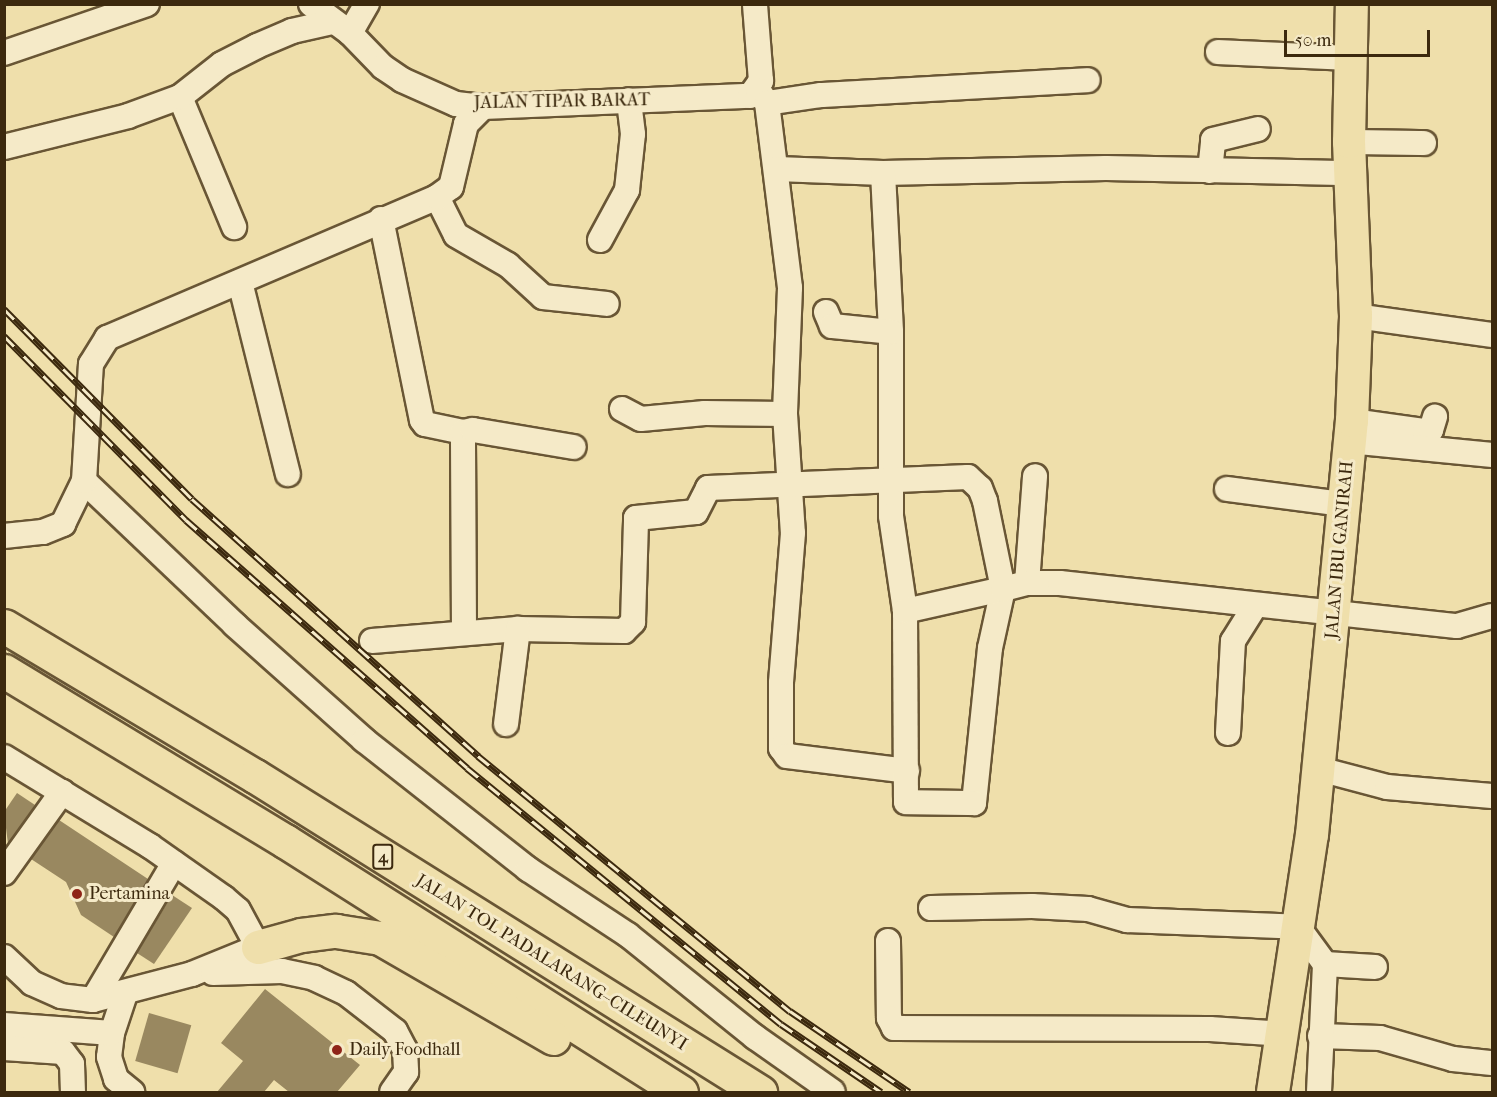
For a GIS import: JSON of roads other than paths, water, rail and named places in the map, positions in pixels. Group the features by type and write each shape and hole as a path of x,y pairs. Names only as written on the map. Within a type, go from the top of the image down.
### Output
{"highway":[{"name":"JALAN TOL PADALARANG–CILEUNYI","path":"4,626 255,776 760,1092"},
{"name":"4","path":"4,671 285,841 681,1092"},
{"path":"258,947 301,935 336,932 380,938 402,947 625,1081 668,1092"}],"main road":[{"name":"JALAN IBU GANIRAH","path":"1273,1092 1285,1034 1319,769 1351,431 1356,316 1349,142 1349,58 1352,4"}],"street":[{"path":"4,53 147,4"},
{"name":"JALAN TIPAR BARAT","path":"311,4 341,28 383,68 402,80 456,104 483,107 629,99 717,100 750,96 821,95 1088,80"},
{"path":"4,147 97,125 180,97 222,64 257,46 292,31 341,28 367,4"},
{"path":"755,4 763,97 777,169 790,288 785,414 792,486 782,748 787,756 907,771"},
{"path":"1218,52 1349,58"},
{"path":"180,97 234,227"},
{"path":"600,240 627,190 633,134 629,99"},
{"path":"4,536 43,532 63,524 84,481 91,363 107,338 437,197 451,187 466,124 483,107"},
{"path":"1210,171 1213,140 1258,129"},
{"path":"1349,142 1424,142"},
{"path":"777,169 883,173 1106,168 1350,173"},
{"path":"372,641 518,629 619,632 629,628 633,622 637,517 696,512 708,488 792,486 892,479 968,477 974,480 985,501 1003,589 990,648 974,803 906,802 905,611 893,542 892,479 891,332 883,173"},
{"path":"437,197 456,235 508,265 543,297 607,304"},
{"path":"381,219 422,420 425,424 462,432 472,430 574,447"},
{"path":"240,282 288,474"},
{"path":"826,312 832,326 891,332"},
{"path":"1356,316 1492,335"},
{"path":"622,409 641,418 705,413 785,414"},
{"path":"1351,431 1425,431 1431,430 1435,417"},
{"path":"1351,431 1492,455"},
{"path":"462,432 464,632"},
{"path":"1027,583 1035,476"},
{"path":"84,481 235,625 364,740 528,869 628,934 756,1037 833,1092"},
{"path":"1227,489 1343,504"},
{"path":"905,611 1027,583 1060,583 1254,607 1457,626 1492,616"},
{"path":"1228,733 1233,641 1254,607"},
{"path":"506,724 518,629"},
{"path":"4,757 174,862 238,910 258,947 192,974 124,994 93,1000 61,996 32,983 4,957"},
{"path":"1319,769 1387,787 1492,796"},
{"path":"4,873 62,792"},
{"path":"93,1000 174,862"},
{"path":"931,908 1032,906 1088,909 1127,920 1298,927 1326,964 1320,1036 1319,1092"},
{"path":"888,941 889,1018 894,1028 1210,1029 1285,1034"},
{"path":"1326,964 1375,967"},
{"path":"192,974 282,971 314,978 346,993 395,1031 405,1050 406,1072 392,1092"},
{"path":"124,994 111,1033 109,1057 116,1079 132,1092"},
{"path":"4,1025 111,1033"},
{"path":"1320,1036 1380,1038 1453,1059 1492,1063"},
{"path":"4,1047 63,1052 72,1064 74,1092"}],"railway":[{"path":"4,309 192,499 478,756 790,1011 909,1092"},
{"path":"4,336 186,520 467,768 781,1024 881,1092"}],"place":[{"name":"Pertamina","path":"77,894"},
{"name":"Daily Foodhall","path":"337,1050"}]}
